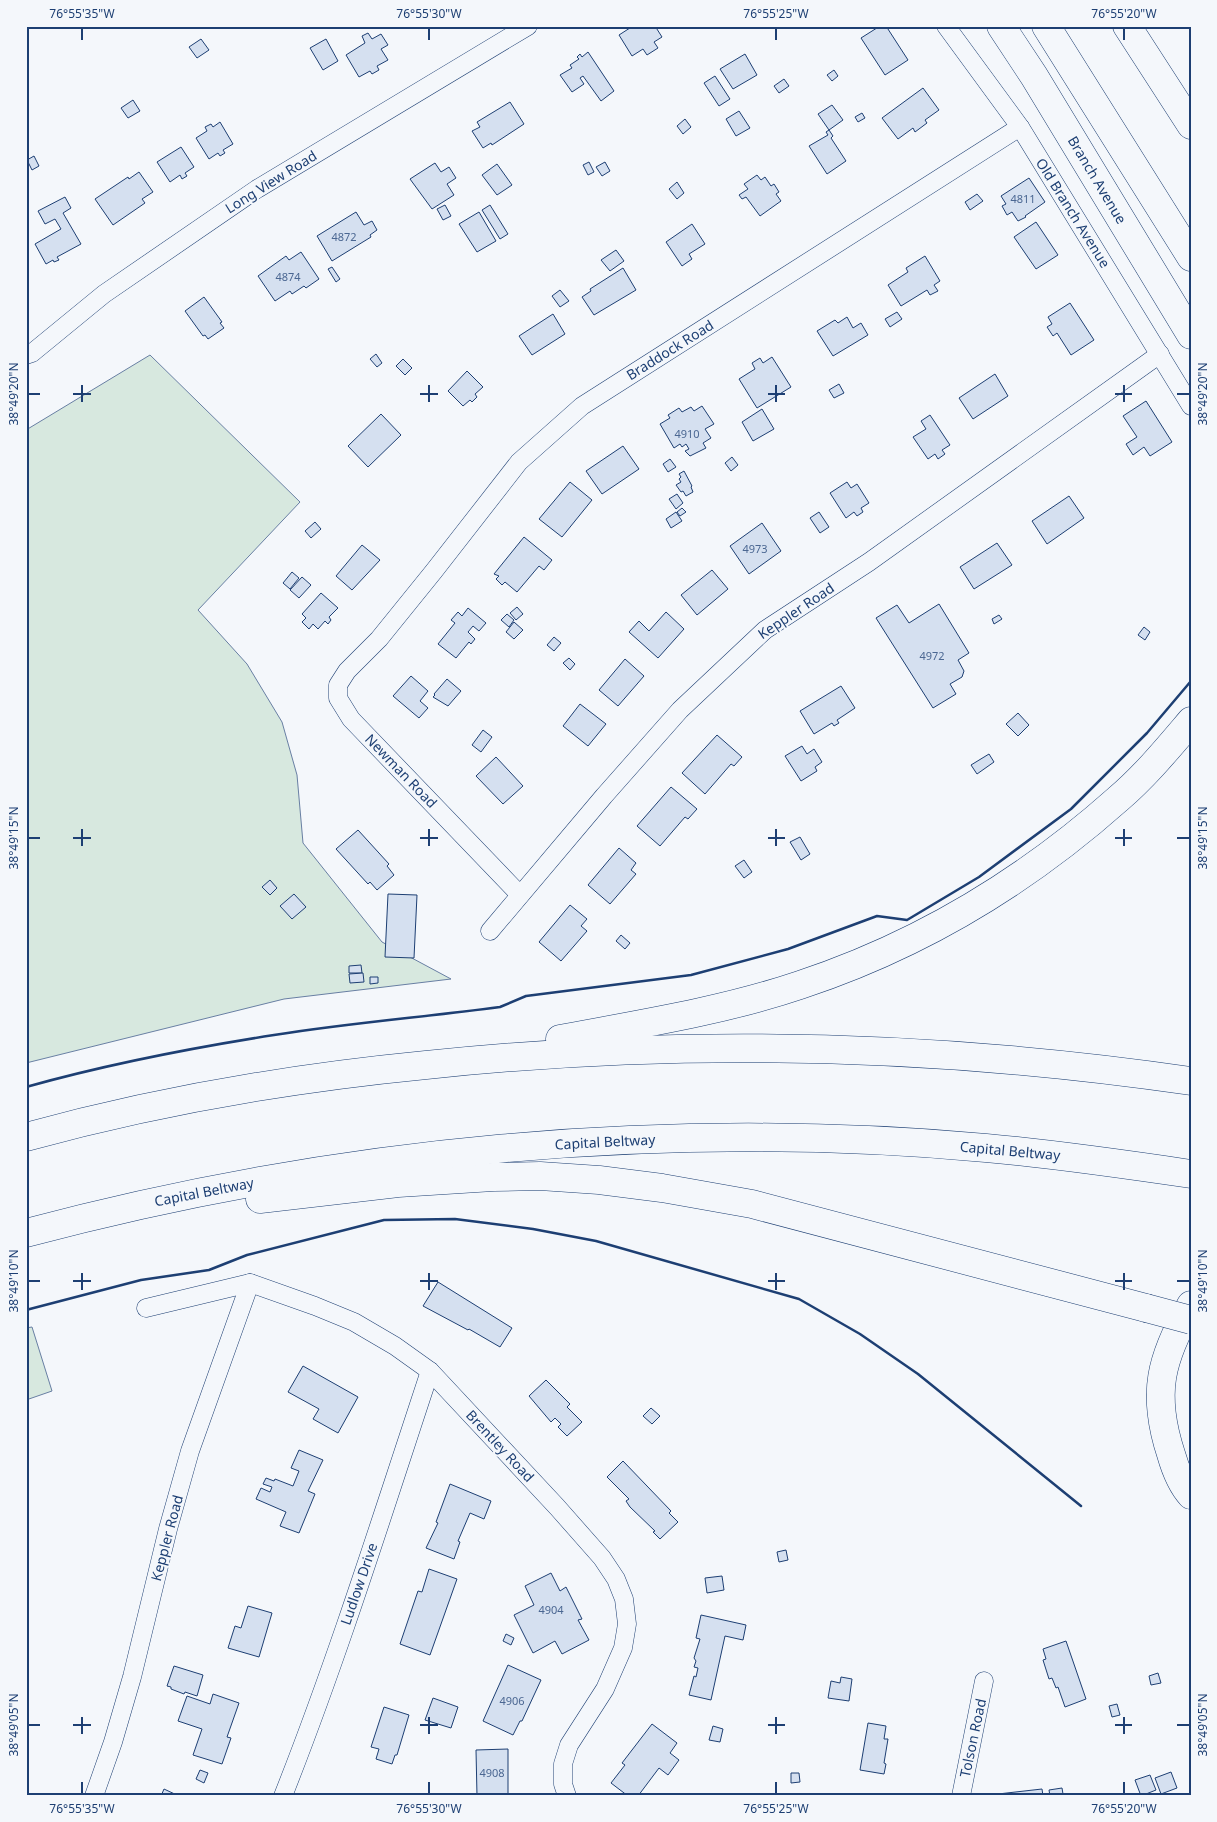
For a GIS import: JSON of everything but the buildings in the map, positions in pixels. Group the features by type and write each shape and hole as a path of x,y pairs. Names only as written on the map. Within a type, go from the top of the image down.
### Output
{"highway":[{"name":"Branch Avenue","path":"1001,26 1034,76 1187,332"},
{"path":"1046,26 1191,257"},
{"path":"1127,26 1191,126"},
{"path":"26,1137 64,1126 165,1104 323,1076 555,1040 634,1025 755,998 800,985 853,965 932,930 996,893 1060,848 1120,798 1191,721"},
{"path":"323,1076 510,1056 645,1048 756,1047 868,1050 991,1058 1107,1068 1191,1080"},
{"name":"Capital Beltway","path":"26,1233 185,1195 386,1161 518,1147 649,1140 756,1138 872,1140 985,1148 1097,1160 1191,1174"},
{"path":"26,1237 188,1208 398,1183 540,1176 599,1180 662,1188 752,1204 1191,1320"},
{"path":"1191,1305 1173,1336 1164,1364 1160,1388 1161,1416 1167,1442 1175,1468 1191,1495"}],"street":[{"name":"Long View Road","path":"26,355 32,353 104,294 257,189 528,26"},
{"name":"Old Branch Avenue","path":"946,26 1020,127 1191,406"},
{"name":"Braddock Road","path":"379,638 519,462 582,406 1020,127"},
{"name":"Keppler Road","path":"490,931 604,796 680,710 765,630 869,562 1160,354"},
{"name":"Newman Road","path":"379,638 347,672 338,685 338,698 358,726 520,895"},
{"name":"Keppler Road","path":"94,1796 113,1742 132,1677 164,1546 190,1451 250,1283"},
{"path":"146,1308 250,1283"},
{"name":"Brentley Road","path":"250,1283 354,1322 395,1346 430,1371 557,1506 602,1558 616,1579 624,1599 627,1624 623,1648 605,1689 569,1745 563,1764 563,1784 567,1796"},
{"name":"Ludlow Drive","path":"282,1796 314,1716 430,1371"},
{"name":"Tolson Road","path":"961,1796 984,1681"}],"shaded area":[{"path":"150,355 300,502 198,610 247,664 282,722 297,775 303,843 382,942 451,979 284,999 26,1063 26,430"},
{"path":"32,1327 52,1391 26,1400 26,1328"}],"wall":[{"path":"26,1087 119,1064 243,1040 330,1027 500,1007 526,996 691,975 788,949 877,916 907,920 979,877 1071,809 1147,733 1191,681"},
{"path":"26,1310 141,1280 209,1270 247,1255 384,1220 455,1219 533,1229 596,1241 799,1299 860,1334 918,1374 1081,1506"}]}
